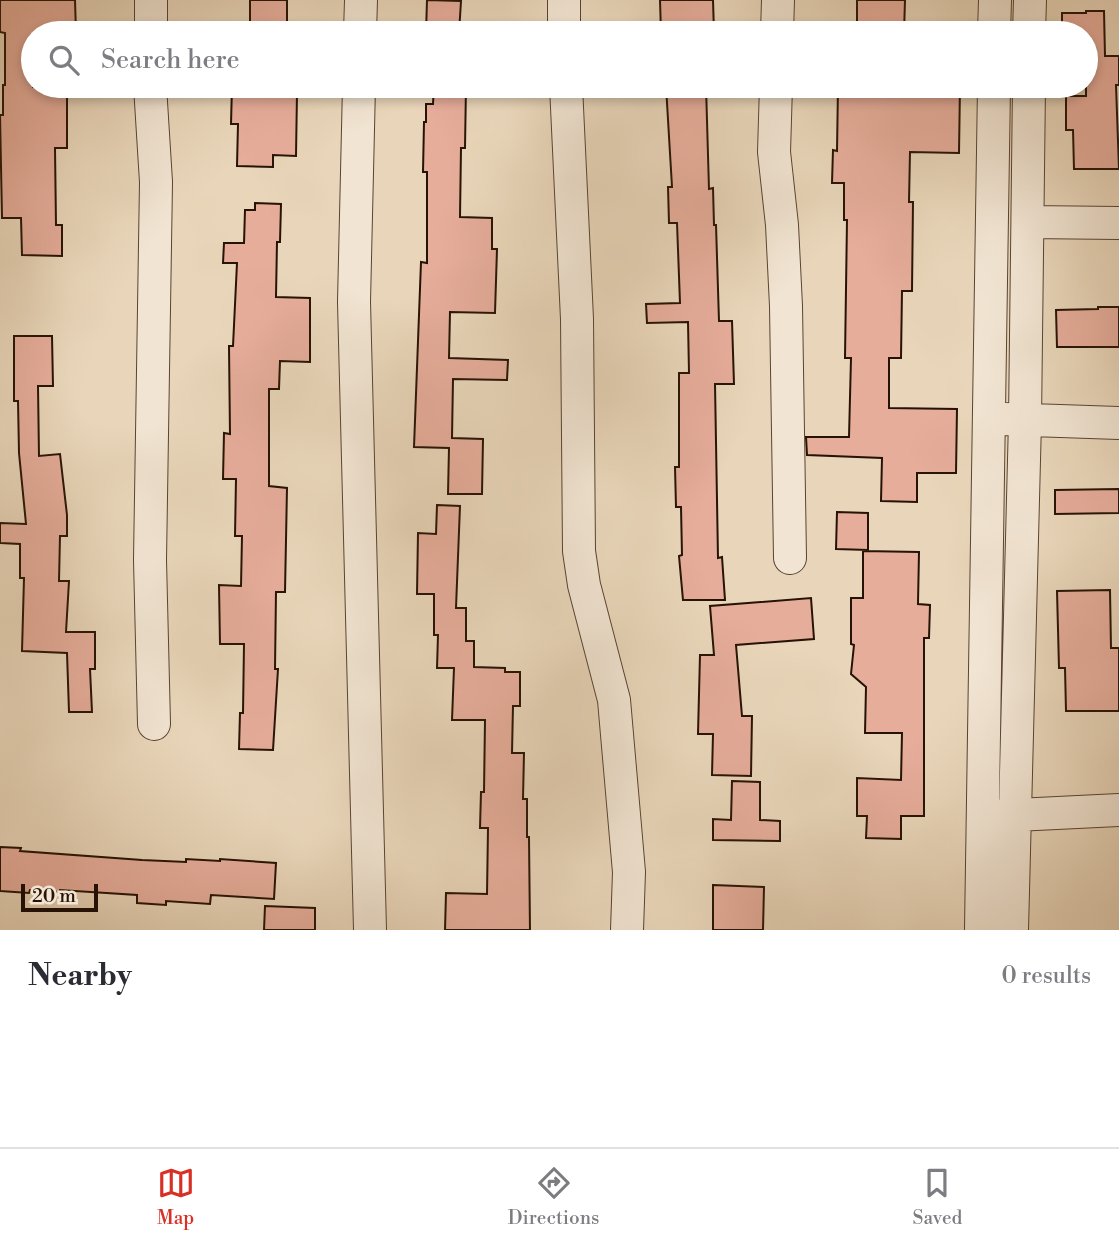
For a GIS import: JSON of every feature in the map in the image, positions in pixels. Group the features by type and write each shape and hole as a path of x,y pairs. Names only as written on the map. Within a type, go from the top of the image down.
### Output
{"street":[{"path":"150,21 151,0"},
{"path":"360,21 361,0"},
{"path":"564,0 564,21"},
{"path":"777,21 778,0"},
{"path":"995,0 995,21"},
{"path":"1030,0 1030,21"},
{"path":"151,98 156,182 150,560 154,724"},
{"path":"359,98 354,302 370,930"},
{"path":"567,98 577,319 579,551 584,585 614,699 629,872 627,930"},
{"path":"776,98 774,152 782,225 786,306 790,558"},
{"path":"981,930 994,98"},
{"path":"1012,930 1025,421 1029,98"},
{"path":"1028,222 1119,223"},
{"path":"990,418 1119,423"},
{"path":"983,816 1119,810"}],"building":[{"path":"0,0 75,0 76,21 21,21 21,98 67,98 67,148 55,148 56,225 62,225 62,256 22,255 21,218 2,218 0,115 3,115 5,85 5,33 0,32"},
{"path":"250,0 287,0 287,21 250,21"},
{"path":"427,0 461,1 460,21 426,21"},
{"path":"660,0 713,0 714,21 661,21"},
{"path":"857,0 905,0 904,21 857,21"},
{"path":"1104,11 1105,56 1119,56 1119,85 1116,85 1119,169 1074,169 1073,130 1066,130 1066,98 1098,98 1098,21 1062,21 1062,13"},
{"path":"232,98 297,98 296,156 273,155 273,167 237,166 238,124 231,124"},
{"path":"433,98 466,98 465,148 461,148 460,217 492,218 492,249 497,249 495,313 450,312 449,358 508,360 507,380 453,379 452,438 483,439 482,494 448,494 449,448 414,447 421,262 427,263 424,122 426,104 433,104"},
{"path":"667,98 706,98 709,189 713,188 716,225 719,321 732,321 734,384 715,384 718,558 722,557 725,600 683,600 679,556 682,555 681,507 676,507 675,467 679,467 679,373 689,373 688,322 647,323 646,304 680,303 677,223 669,223 668,187 672,187"},
{"path":"838,98 960,98 959,153 910,152 909,202 913,202 912,291 902,291 901,358 889,358 889,408 957,409 956,473 917,473 917,502 881,501 882,458 807,455 806,437 849,437 851,358 845,358 847,220 844,220 844,183 832,183 833,150 837,151"},
{"path":"255,203 281,204 276,297 310,298 310,362 280,361 279,389 269,389 269,486 287,488 285,592 276,592 275,669 278,669 273,750 239,749 240,713 243,713 244,644 220,644 219,585 241,586 242,536 235,536 236,479 223,479 224,433 230,434 229,346 233,346 237,263 223,263 224,243 244,243 245,210 255,210"},
{"path":"1119,307 1119,347 1057,347 1056,310"},
{"path":"14,336 52,336 53,386 38,386 39,456 60,454 67,536 60,536 59,581 69,581 66,632 95,632 95,669 90,669 92,712 69,712 67,653 22,651 24,578 20,578 20,544 0,543 0,523 26,524 19,453 18,401 14,401"},
{"path":"1119,489 1119,513 1055,514 1055,490"},
{"path":"437,505 460,506 456,608 466,608 466,641 474,641 474,667 505,668 505,672 520,672 520,706 513,706 512,753 524,753 523,799 527,799 530,930 445,930 446,893 487,894 488,828 480,828 481,792 484,792 485,720 452,720 454,668 437,668 438,635 434,635 434,594 417,594 418,533 436,534"},
{"path":"837,512 868,513 868,550 836,549"},
{"path":"863,551 919,552 918,604 930,605 929,638 924,638 924,816 901,816 901,839 866,838 867,816 857,816 857,778 901,780 902,733 865,733 866,687 851,674 854,645 851,644 851,598 863,598"},
{"path":"1110,590 1111,648 1119,648 1119,711 1066,711 1065,668 1059,668 1057,591"},
{"path":"811,598 814,639 736,645 742,716 752,716 751,776 712,775 713,734 698,734 700,655 714,655 710,606"},
{"path":"732,781 760,782 760,820 780,821 780,841 713,840 713,819 731,820"},
{"path":"0,847 21,848 20,851 142,860 186,862 186,859 220,859 276,863 274,899 211,895 210,904 166,901 166,905 137,903 137,895 60,890 30,890 29,893 0,891"},
{"path":"713,885 764,887 763,930 713,930"},
{"path":"265,906 315,908 315,930 264,930"}]}
